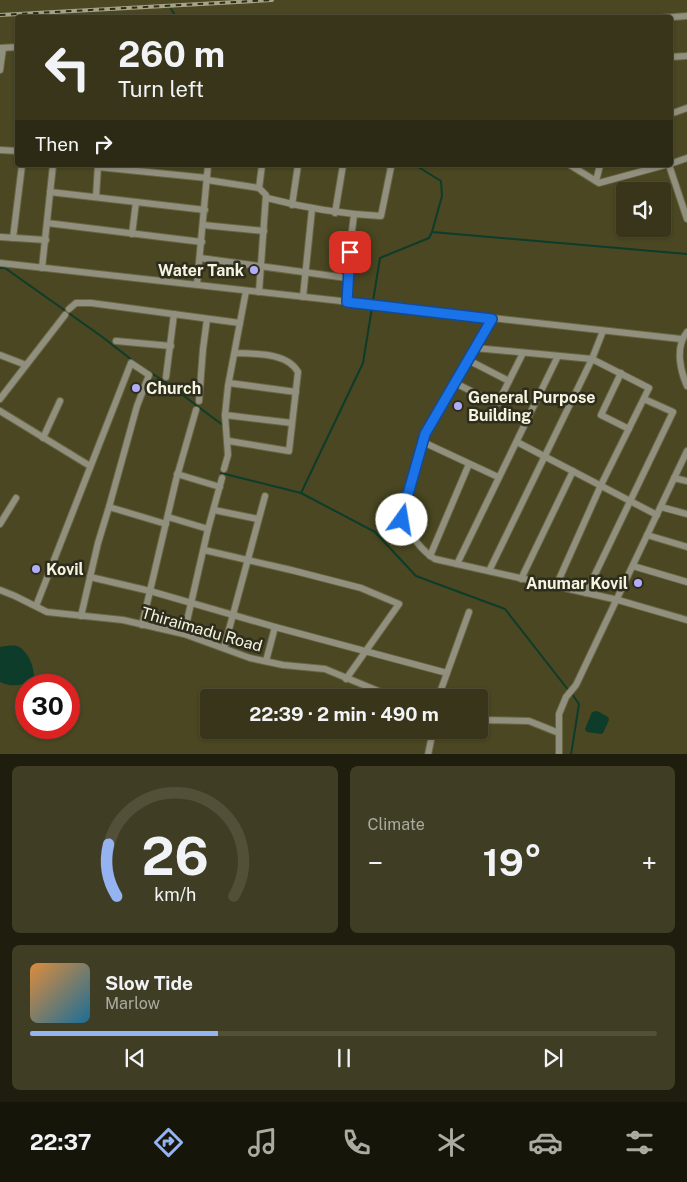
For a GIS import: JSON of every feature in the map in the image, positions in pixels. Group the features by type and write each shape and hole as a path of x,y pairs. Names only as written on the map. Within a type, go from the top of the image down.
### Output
{"street":[{"path":"673,17 687,16"},
{"path":"0,70 1,48 15,47"},
{"path":"673,57 687,56"},
{"path":"673,113 687,108"},
{"path":"0,150 15,151"},
{"path":"673,163 687,158"},
{"path":"13,238 22,167"},
{"path":"42,268 53,167"},
{"path":"96,197 98,167"},
{"path":"106,167 207,179 259,188 267,198 259,292"},
{"path":"197,284 208,167"},
{"path":"259,188 262,167"},
{"path":"292,205 298,167"},
{"path":"335,213 343,167"},
{"path":"267,198 335,213 381,216 391,167"},
{"path":"573,167 599,183 658,167"},
{"path":"596,181 600,167"},
{"path":"671,167 687,218"},
{"path":"50,192 205,210"},
{"path":"132,234 136,202"},
{"path":"302,297 312,209"},
{"path":"347,302 347,278 354,215"},
{"path":"47,223 202,242"},
{"path":"203,226 264,231"},
{"path":"0,237 46,240"},
{"path":"200,258 347,278"},
{"path":"0,263 681,340"},
{"path":"224,469 228,455 225,415 246,291"},
{"path":"0,399 76,303 91,303 240,323"},
{"path":"166,377 174,314"},
{"path":"199,401 207,319"},
{"path":"492,319 425,434 402,520 414,539 435,559 618,600 687,620"},
{"path":"489,571 546,456 592,359 603,331"},
{"path":"687,332 681,340 681,370 687,386"},
{"path":"116,341 171,346"},
{"path":"475,348 592,359 649,388 601,485 556,586"},
{"path":"228,442 289,451 298,372 295,366 281,359 235,352"},
{"path":"455,383 498,403 523,353"},
{"path":"0,355 26,365"},
{"path":"457,564 558,356"},
{"path":"468,360 509,382"},
{"path":"36,606 131,362 149,375 123,452 81,616"},
{"path":"621,373 601,415 629,429"},
{"path":"229,383 296,392"},
{"path":"586,593 629,500 673,412 644,399"},
{"path":"43,438 60,401"},
{"path":"142,625 177,474 196,410"},
{"path":"0,411 90,466"},
{"path":"225,415 292,423"},
{"path":"423,442 498,478"},
{"path":"517,442 657,515"},
{"path":"559,754 560,714 566,697 576,685 618,600 687,451"},
{"path":"430,556 469,464"},
{"path":"521,579 573,471"},
{"path":"177,474 220,486"},
{"path":"184,634 208,529 222,478"},
{"path":"674,478 687,482"},
{"path":"224,648 265,496"},
{"path":"0,524 16,498"},
{"path":"661,507 687,514"},
{"path":"109,508 208,529"},
{"path":"214,510 258,519"},
{"path":"647,535 687,547"},
{"path":"204,550 361,588 399,604 346,679"},
{"path":"633,566 687,582"},
{"path":"90,577 192,602 275,628 447,673"},
{"name":"Thiraimadu Road","path":"0,590 47,612 123,620 184,634 250,658 283,665 326,669 372,689"},
{"path":"441,689 470,612"},
{"path":"266,661 275,628"},
{"path":"488,720 529,720 560,733"},
{"path":"428,754 431,739"}],"shaded area":[{"path":"17,646 21,648 28,656 33,674 15,674 15,685 0,682 0,647"},
{"path":"597,711 608,717 609,720 601,734 587,732 585,729 592,712"}],"waterway":[{"path":"171,9 175,15"},
{"path":"418,167 441,181 442,196 432,232 687,254"},
{"path":"432,232 429,238 380,258 363,363 301,493 375,532 416,576 505,609 569,691"},
{"path":"0,268 5,268 224,426"},
{"path":"222,470 221,473 301,493"},
{"path":"571,754 579,704 572,694"}],"railway":[{"path":"0,15 272,0"}],"place":[{"name":"Water Tank","path":"254,270"},
{"name":"Church","path":"136,388"},
{"name":"General Purpose Building","path":"458,406"},
{"name":"Kovil","path":"36,569"},
{"name":"Anumar Kovil","path":"638,583"}],"route":[{"path":"350,252 347,302 492,319 425,434 402,520"}]}
